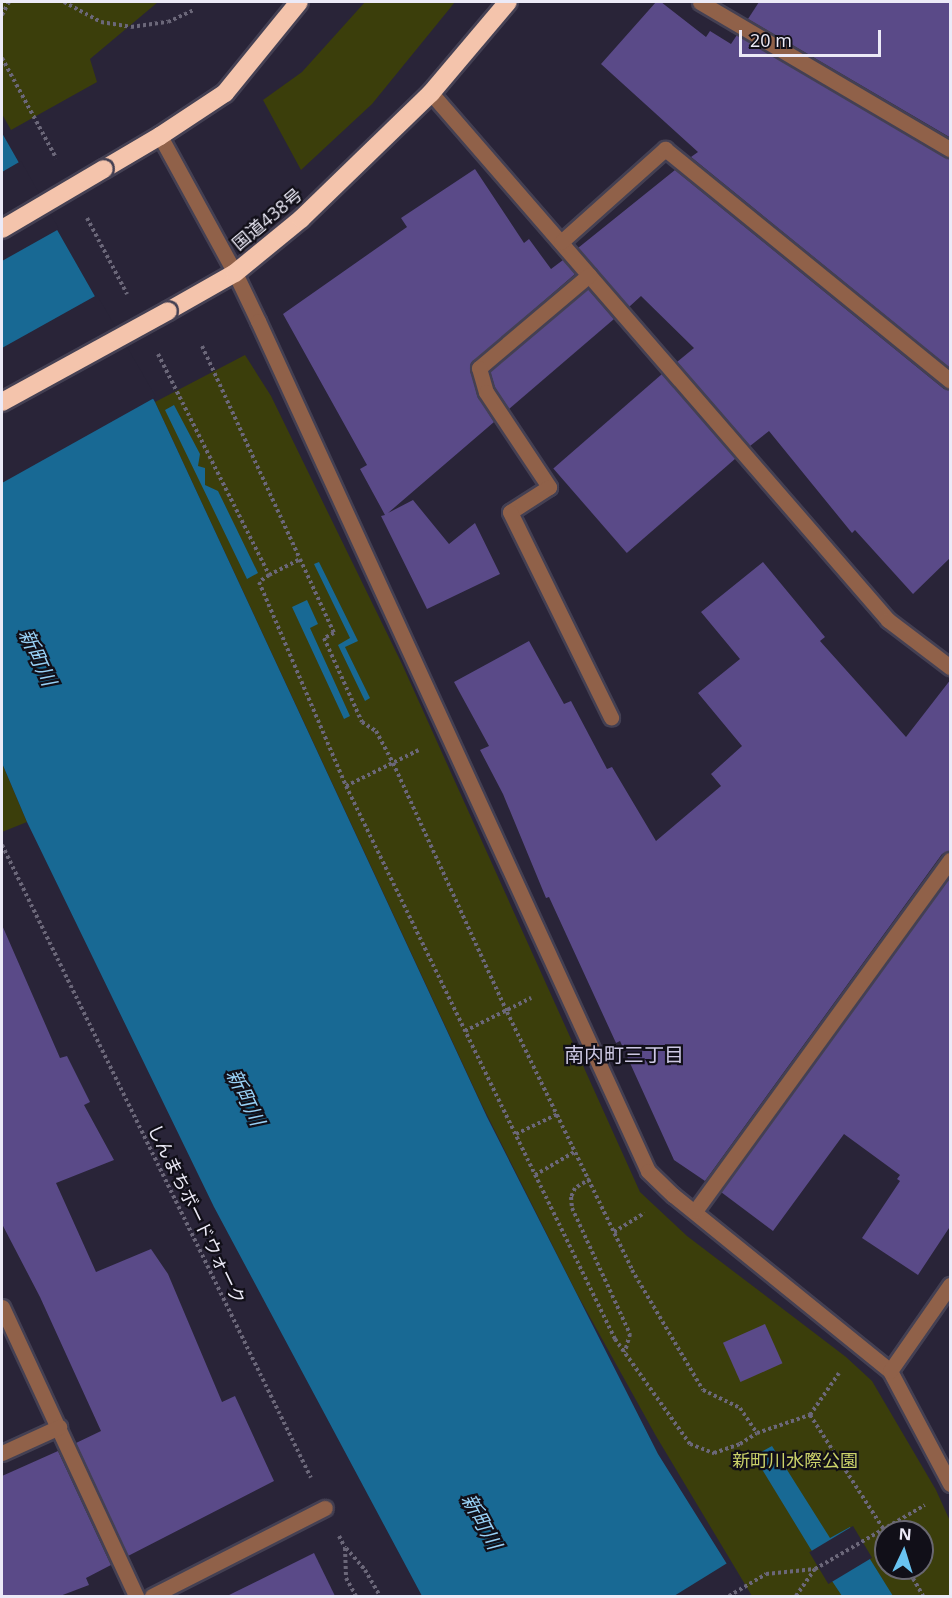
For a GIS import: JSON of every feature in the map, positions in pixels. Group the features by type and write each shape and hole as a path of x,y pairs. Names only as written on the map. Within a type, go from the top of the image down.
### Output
{"highway":[{"path":"2,229 160,136 225,93 299,2"},
{"name":"国道438号","path":"2,402 236,273 302,219 431,93 508,2"}],"street":[{"path":"700,2 951,149"},
{"path":"431,93 888,620 951,666"},
{"path":"160,136 236,273 648,1171 673,1195 695,1210 890,1371 951,1484"},
{"path":"561,242 665,149 951,381"},
{"path":"589,275 479,368 486,392 549,487 510,512 611,717"},
{"path":"695,1210 951,860"},
{"path":"890,1371 951,1285"},
{"path":"2,1307 136,1596"},
{"path":"2,1453 59,1427"},
{"path":"152,1596 325,1508"}],"path":[{"path":"2,15 9,2"},
{"path":"64,2 101,22 131,27 168,22 194,10"},
{"path":"2,58 59,164"},
{"path":"86,216 129,299"},
{"path":"202,346 333,633 324,638 362,722 376,731 393,763 507,1012 590,1179 632,1270 703,1390 740,1408 757,1433"},
{"path":"157,351 269,575"},
{"path":"300,559 259,582 346,786 615,1339 690,1444 714,1453 740,1444 757,1433 810,1414 830,1386"},
{"path":"346,786 426,747"},
{"name":"しんまちボードウォーク","path":"2,845 345,1548 346,1578 356,1596"},
{"path":"465,1031 533,998"},
{"path":"516,1134 558,1114"},
{"path":"535,1175 576,1151"},
{"path":"590,1179 575,1188 571,1197 572,1208 630,1334 625,1352"},
{"path":"614,1232 647,1212"},
{"path":"810,1414 878,1520"},
{"path":"902,1520 926,1505 920,1495"},
{"path":"729,1596 766,1574 815,1569 874,1536"},
{"path":"345,1548 365,1570 380,1596"},
{"path":"796,1596 815,1569"},
{"path":"913,1580 923,1596"}],"green space":[{"path":"2,2 158,2 90,59 97,82 11,130 2,114"},
{"path":"365,2 455,2 372,104 301,170 263,100 302,72"},
{"name":"新町川水際公園","path":"245,355 271,396 402,664 640,1192 687,1236 846,1357 872,1381 936,1490 950,1521 950,1596 752,1596 656,1436 576,1292 481,1103 155,402"},
{"path":"2,763 27,822 2,832"}],"water":[{"name":"新町川","path":"2,133 155,402 487,1117 658,1454 747,1596 422,1596 214,1207 27,822 2,763"},
{"path":"174,405 200,454 198,466 205,468 205,485 218,491 258,573 247,579 165,410"},
{"path":"319,562 358,641 345,647 370,698 365,701 338,645 350,638 314,564"},
{"path":"307,600 318,624 310,628 350,716 344,719 292,607"},
{"path":"772,1446 830,1538 850,1527 874,1566 874,1580 883,1580 893,1596 842,1596 754,1456"}],"pier":[{"path":"21,161 59,229 2,261 2,172"},
{"path":"97,295 156,397 2,483 2,348"},
{"path":"853,1526 872,1558 828,1584 809,1552"},
{"path":"729,1562 750,1596 674,1596"}],"building":[{"path":"656,2 661,2 706,37 710,31 731,44 737,35 951,159 951,369 691,157 698,152 601,64"},
{"path":"759,2 951,2 951,138 748,19"},
{"path":"475,169 524,243 529,239 551,269 563,260 575,274 470,365 477,395 494,422 388,513 413,500 449,544 475,523 500,574 427,609 381,516 385,515 360,469 367,465 283,314 407,227 401,218"},
{"path":"675,170 944,389 951,390 951,557 913,594 855,530 852,533 769,431 750,446 677,362 694,348 641,296 629,307 578,248"},
{"path":"588,289 614,319 509,409 495,388 490,371"},
{"path":"662,374 735,459 627,553 553,468"},
{"path":"763,562 825,637 820,641 906,737 951,679 951,850 942,854 705,1181 674,1160 620,1041 616,1043 549,897 546,898 503,794 480,750 489,746 454,682 529,641 564,704 571,701 607,769 612,767 656,841 721,786 711,774 742,746 698,693 740,659 701,612"},
{"path":"951,876 951,1225 918,1275 862,1238 900,1181 897,1179 900,1175 844,1134 773,1231 721,1192"},
{"path":"2,925 60,1058 67,1056 90,1102 84,1105 114,1160 56,1183 96,1272 151,1249 168,1274 222,1402 235,1396 274,1481 128,1556 76,1443 101,1431 40,1297 2,1224"},
{"path":"765,1324 782,1363 740,1382 723,1343"},
{"path":"58,1451 111,1565 86,1578 89,1585 60,1596 2,1596 2,1476"},
{"path":"314,1553 335,1596 227,1596"}],"district":[{"name":"南内町三丁目","path":"624,1054"}]}
